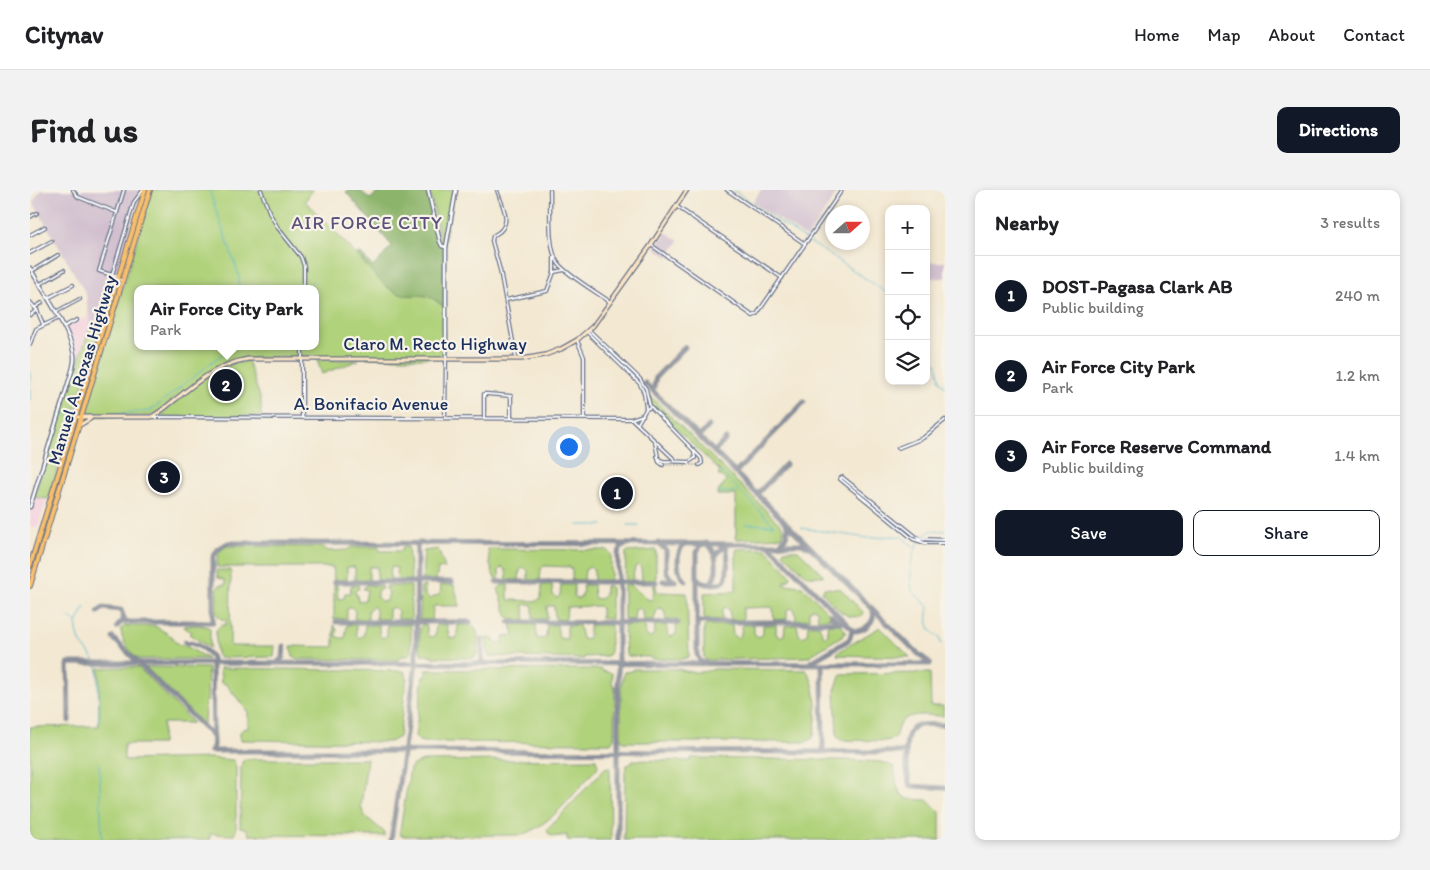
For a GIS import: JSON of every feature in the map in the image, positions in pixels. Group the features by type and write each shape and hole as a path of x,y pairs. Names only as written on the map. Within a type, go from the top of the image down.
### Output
{"main road":[{"name":"Manuel A. Roxas Highway","path":"30,566 144,190"},
{"name":"Manuel A. Roxas Highway","path":"30,585 150,190"},
{"name":"Claro M. Recto Highway","path":"151,417 204,376 223,366 248,359 446,359 545,355 577,340 588,331 651,245 687,190"},
{"path":"89,376 94,378"},
{"name":"A. Bonifacio Avenue","path":"76,417 151,417"},
{"name":"A. Bonifacio Avenue","path":"80,425 85,420 92,418"},
{"path":"67,445 73,447"}],"street":[{"path":"73,190 79,198 116,212"},
{"path":"122,283 118,277 99,271 124,190"},
{"path":"112,275 134,202 144,190"},
{"path":"261,190 270,214 278,228 301,257 304,266 304,285"},
{"path":"428,190 440,242 442,246 446,247"},
{"path":"445,418 446,247 456,190"},
{"path":"497,190 503,205 505,223 501,230 493,236 492,241 499,263 516,356"},
{"path":"506,300 546,291 554,272 550,190"},
{"path":"727,190 805,244"},
{"path":"651,245 753,316 757,314 842,190"},
{"path":"676,206 782,278"},
{"path":"30,217 37,213"},
{"path":"30,235 45,227"},
{"path":"30,253 52,241"},
{"path":"30,507 71,374 74,356 73,348 56,312 31,271 58,255"},
{"path":"554,255 564,270 610,302"},
{"path":"39,284 64,270"},
{"path":"554,272 564,270"},
{"path":"48,298 73,285"},
{"path":"56,312 80,299"},
{"path":"34,308 42,303"},
{"path":"30,304 37,310 43,325"},
{"path":"30,315 37,310"},
{"path":"31,342 34,331 59,318"},
{"path":"63,327 77,320"},
{"path":"588,331 644,386 650,405 702,460 699,465"},
{"path":"577,340 584,357 584,418"},
{"path":"302,350 302,418"},
{"path":"620,362 640,384 644,393 646,409"},
{"path":"484,390 484,418"},
{"path":"484,394 511,395 511,418"},
{"path":"645,405 650,405"},
{"path":"638,424 650,405"},
{"name":"A. Bonifacio Avenue","path":"151,417 630,418 643,415"},
{"path":"630,418 676,461"},
{"path":"898,448 924,438 945,420"},
{"path":"654,440 659,462 662,465"},
{"path":"658,456 662,461 689,462 694,459 693,449"},
{"path":"678,466 681,462"},
{"path":"842,477 919,538 945,541 925,543 913,539 840,479 842,477"}],"shaded area":[{"path":"41,190 141,190 99,330 90,328 86,294 33,202"},
{"path":"761,190 839,190 829,205 825,205 825,211 807,238 753,202"},
{"path":"666,232 679,241 668,257 655,248"},
{"path":"930,262 945,262 945,278 931,278 930,283"},
{"path":"89,316 90,328 78,359 65,328"},
{"path":"34,497 46,500 39,525 36,528 30,526 30,511"}],"green space":[{"path":"152,190 313,190 305,201 382,281 393,290 408,295 423,294 430,296 444,307 444,354 441,357 298,357 237,360 213,369 150,416 86,416 85,414"},
{"path":"348,190 360,190 370,199 381,190 427,190 438,241 444,249 444,307 430,297 406,295 393,291 378,279 357,255 359,252 373,267 392,246 346,192"},
{"path":"431,190 454,190 444,244 441,242"},
{"path":"90,328 99,330 49,498 34,497 60,414"},
{"path":"317,360 359,360 322,374"},
{"path":"248,361 261,401 261,416 163,417 160,415 206,377 232,364"},
{"path":"649,395 782,526 784,530 782,537 737,539 736,495 717,495 726,481 721,476 718,476 720,471 651,404"},
{"path":"227,546 323,547 328,551 347,550 351,547 378,547 380,551 401,551 403,547 408,547 411,578 409,581 399,581 396,573 397,568 391,567 390,581 377,581 377,567 369,567 369,581 355,580 355,567 347,567 347,580 334,580 333,567 217,567 218,555"},
{"path":"438,549 445,568 438,569 436,580 422,580 424,551"},
{"path":"488,549 607,550 611,554 611,577 609,580 594,581 594,570 590,567 585,570 584,580 572,580 572,570 570,567 544,566 541,569 540,580 528,580 528,571 524,567 520,570 519,580 507,580 506,570 502,567 499,570 499,580 494,577"},
{"path":"765,549 768,551 791,576 784,584 802,586 830,614 831,618 818,619 817,610 813,608 809,611 809,619 796,620 795,610 791,608 787,610 787,619 774,620 772,607 743,608 743,620 731,620 729,610 726,607 722,610 722,620 705,619 704,593 736,591 736,550"},
{"path":"656,550 656,580 642,580 641,568 638,565 635,567 632,581 625,580 626,552"},
{"path":"784,550 798,550 823,576 807,576 783,553"},
{"path":"217,570 231,570 230,646 275,646 274,657 219,658 216,650 216,630 221,625 226,625 226,620 221,619 216,613 217,588 220,585 225,585 225,580 218,578"},
{"path":"334,585 337,585 338,598 340,599 344,598 345,593 350,593 351,586 358,585 359,589 355,590 355,594 357,594 358,601 365,600 367,590 363,589 366,585 381,586 382,589 377,590 377,597 381,601 387,601 389,592 385,589 387,586 411,586 411,619 398,619 398,611 394,607 389,609 389,619 376,619 376,610 373,606 368,610 368,619 354,619 355,611 351,607 347,609 347,619 334,619"},
{"path":"441,585 454,585 460,606 434,606 432,620 420,620 421,587 425,586 425,595 430,599 440,594"},
{"path":"502,585 508,585 509,600 537,601 541,597 542,585 552,585 553,595 557,598 560,595 561,585 574,585 574,596 578,599 582,596 583,585 593,585 594,598 600,599 605,595 605,586 610,586 611,619 601,618 601,608 599,606 567,607 565,620 555,619 554,606 547,606 547,619 533,619 533,606 529,604 524,605 525,620 512,620 508,617 498,589"},
{"path":"624,585 630,585 649,600 653,599 654,585 656,585 657,592 687,593 689,657 682,659 651,659 650,657 627,656 624,627 628,625 643,625 646,635 650,638 654,634 655,625 666,625 668,635 671,637 676,634 677,620 666,620 664,610 660,608 657,609 654,620 643,620 642,611 639,608 635,610 634,620 624,619"},
{"path":"824,588 841,589 863,612 863,615 851,616 840,611 822,592"},
{"path":"423,624 427,626 427,634 430,637 435,636 436,625 447,625 449,637 453,639 457,637 458,625 472,625 478,636 477,655 473,658 422,655 419,646 420,627"},
{"path":"511,624 536,625 537,639 546,638 547,625 557,625 559,638 567,639 567,626 579,625 582,639 589,638 589,626 609,625 611,626 610,652 607,656 584,657 584,659 488,656 486,638 493,639 496,643 504,642 503,637 514,635"},
{"path":"829,624 840,624 845,630 845,634 808,657 705,660 704,657 704,627 706,625 732,625 733,635 737,638 741,634 742,625 754,625 754,634 759,637 763,634 763,625 776,625 776,634 780,637 784,635 785,626 797,625 799,635 803,637 807,634 808,625 819,625 823,635 826,637"},
{"path":"197,625 210,628 210,648 189,634 191,632 184,627"},
{"path":"334,625 337,630 336,636 345,638 347,625 356,625 356,634 359,638 364,635 365,625 379,625 379,634 382,638 387,636 387,625 411,625 411,653 408,656 400,656 398,660 297,659 293,657 291,646 334,647"},
{"path":"124,626 155,626 173,637 174,641 180,645 186,646 208,659 138,659 124,642 121,629"},
{"path":"880,627 910,657 837,655 838,652"},
{"path":"138,667 193,723 163,723 162,744 124,744 124,760 210,758 233,760 236,767 236,830 234,835 210,834 210,840 30,840 30,727 99,726 99,668"},
{"path":"146,667 208,668 204,726"},
{"path":"220,668 404,671 407,677 399,737 390,742 240,740 240,732 248,728 248,712 226,684 221,683"},
{"path":"602,669 602,671 612,673 612,683 615,687 614,738 611,743 424,742 419,741 415,736 423,677 426,675 426,670"},
{"path":"633,669 679,669 696,672 714,669 806,670 813,684 816,702 816,722 813,738 806,742 623,742 621,738 621,687 624,672 633,671"},
{"path":"930,673 931,706 943,706 943,716 920,715 908,717 898,727 894,739 885,741 841,740 837,737 835,690 841,674"},
{"path":"691,758 882,762 894,767 900,793 907,799 927,800 940,812 940,840 624,840 625,771 627,765 633,762 633,760 691,761"},
{"path":"246,759 367,759 361,807 365,816 384,832 385,836 249,835 247,829 240,827 241,767 242,762"},
{"path":"596,759 597,768 562,807 531,831 520,835 401,836 400,830 410,769 413,765 423,761"},
{"path":"609,767 611,840 567,840 567,835 550,835 547,830 605,768"}],"waterway":[{"path":"209,190 239,275 239,285"},
{"path":"733,190 806,240"},
{"path":"810,242 885,291"},
{"path":"309,284 314,281"},
{"path":"930,338 933,349 932,355 937,365 940,381 945,387"},
{"path":"110,414 150,411 227,350"},
{"path":"30,372 30,400"},
{"path":"61,414 74,414"},
{"path":"85,414 106,414"},
{"path":"721,472 774,525"},
{"path":"719,492 740,492"},
{"path":"745,524 773,525"},
{"path":"578,525 603,525"},
{"path":"628,525 639,525"},
{"path":"802,528 867,538 902,537 915,548"},
{"path":"941,644 939,637 934,634 928,624 929,607 912,591 911,567 914,551 923,537 931,531 945,531"},
{"path":"85,607 77,623 77,631 80,642 97,663 98,677"},
{"path":"68,617 76,622"},
{"path":"98,679 99,723"},
{"path":"99,762 102,840"}],"taxiway":[{"path":"653,391 656,377 685,347"},
{"path":"645,383 916,652 930,663"},
{"path":"735,473 804,402"},
{"path":"699,437 709,426"},
{"path":"714,452 726,439"},
{"path":"757,494 786,464"},
{"path":"780,543 786,536 787,525"},
{"path":"121,622 213,622 213,557 218,549 228,543 801,544 810,547"},
{"path":"391,840 416,663 417,546 420,543"},
{"path":"658,543 666,550 668,575 675,581"},
{"path":"704,663 700,661 697,655 697,552 700,546 706,543 713,551 716,563 715,575 709,584"},
{"path":"618,840 618,554 621,548 627,544"},
{"path":"685,544 678,557 678,562 680,573 686,581"},
{"path":"698,578 702,582 709,584 716,584 725,580 728,555 726,548 719,544"},
{"path":"768,544 854,631 862,629 871,622 873,611"},
{"path":"715,557 727,545"},
{"path":"663,581 672,581"},
{"path":"334,582 452,582"},
{"path":"496,582 656,582"},
{"path":"98,612 103,608 121,610 124,618 117,627"},
{"path":"831,615 838,622"},
{"path":"336,622 470,622"},
{"path":"509,622 678,623"},
{"path":"697,622 845,622"},
{"path":"811,662 847,641 852,630"},
{"path":"113,638 213,737 213,751"},
{"path":"482,639 482,663"},
{"path":"185,642 200,647 212,658 213,737"},
{"path":"278,662 283,657 284,646"},
{"path":"69,721 68,663 930,664"},
{"path":"822,664 823,751"},
{"path":"945,725 918,725 912,728 906,751 908,777 911,786 945,788"},
{"path":"210,751 905,752"}],"tunnel":[{"path":"663,465 699,465"}],"place":[{"name":"Air Force City Park","path":"226,385"},
{"name":"Air Force Reserve Command","path":"164,477"},
{"name":"DOST-Pagasa Clark AB","path":"617,493"}],"district":[{"name":"AIR FORCE CITY","path":"367,222"}]}
